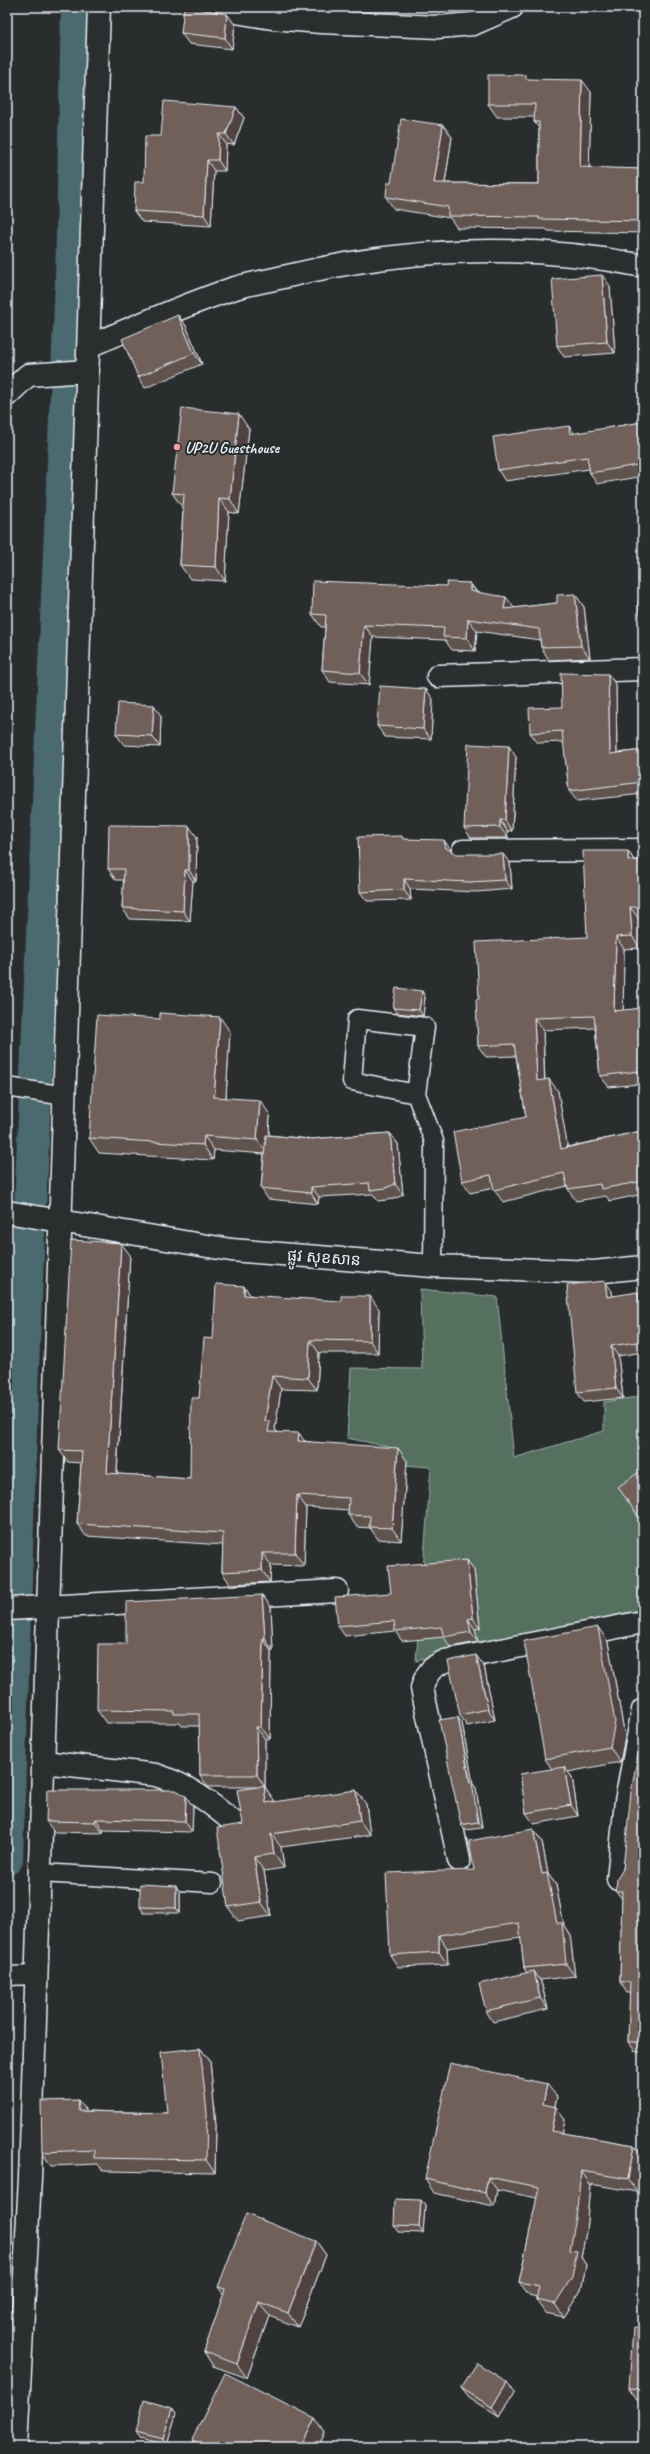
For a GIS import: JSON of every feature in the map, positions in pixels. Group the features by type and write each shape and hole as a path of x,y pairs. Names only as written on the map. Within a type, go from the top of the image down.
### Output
{"street":[{"path":"16,2447 30,2178 44,1762 42,1607 55,1219 57,1095 79,372 89,346 99,7"},
{"path":"205,7 272,18 321,22 440,27 473,24 512,7"},
{"path":"89,346 236,288 311,270 385,257 461,251 535,252 610,259 643,266"},
{"path":"7,395 28,375 39,373 79,372"},
{"path":"438,676 643,669"},
{"path":"463,851 643,850"},
{"name":"ផ្លូវ សុខសាន","path":"8,1212 231,1250 432,1266 594,1272 643,1267"},
{"path":"7,1609 337,1591"},
{"path":"459,1860 422,1688 426,1676 434,1666 445,1661 643,1622"},
{"path":"618,1879 626,1801 643,1710"},
{"path":"44,1762 156,1775 171,1780 202,1797 237,1825"}],"lane":[{"path":"416,1094 352,1081 357,1019 425,1027 416,1094 434,1141 432,1266"},
{"path":"11,1088 57,1095"},
{"path":"40,1873 213,1883"},
{"path":"11,1976 37,1975"}],"green space":[{"path":"420,1289 497,1297 514,1458 604,1431 604,1402 643,1396 643,1609 416,1661 431,1467 390,1464 386,1446 347,1438 351,1368 422,1369"}],"building":[{"path":"184,7 192,7 227,14 225,38 181,33"},
{"path":"488,75 526,75 526,79 582,80 580,167 643,169 643,221 539,219 539,217 448,216 448,207 386,197 387,183 391,183 401,119 443,125 434,183 539,184 539,122 534,122 535,104 488,104"},
{"path":"164,101 236,107 226,134 219,134 218,160 207,160 204,215 134,211 135,182 144,182 145,136 161,136"},
{"path":"602,275 607,342 557,346 552,279"},
{"path":"178,315 194,353 138,377 122,339"},
{"path":"182,408 239,414 230,499 219,498 216,567 180,565 184,494 172,493"},
{"path":"642,422 643,464 590,473 587,457 498,470 493,437 569,426 570,434"},
{"path":"313,581 446,586 447,582 470,583 470,591 506,597 504,609 557,603 557,595 575,594 581,646 541,647 539,629 468,619 467,638 443,637 444,628 364,625 360,673 322,670 326,615 312,614"},
{"path":"643,600 643,631 642,631 638,601"},
{"path":"561,673 608,674 610,754 643,750 643,782 569,791 562,731 530,733 529,708 562,707"},
{"path":"380,686 426,689 423,729 377,726"},
{"path":"118,703 154,705 152,736 116,734"},
{"path":"468,744 509,746 505,820 500,820 500,827 464,828"},
{"path":"109,825 189,826 189,870 185,870 183,911 122,908 124,869 108,869"},
{"path":"402,836 403,839 444,840 446,848 456,854 503,854 505,880 470,882 404,879 404,890 360,892 358,837"},
{"path":"583,851 628,851 628,861 643,860 643,907 630,907 632,936 616,937 614,1011 643,1008 643,1181 601,1189 600,1184 568,1189 564,1173 494,1190 491,1175 462,1181 453,1132 526,1117 514,1044 478,1046 476,999 479,999 476,942 587,937","holes":["594,1016 600,1076 639,1071 641,1131 561,1149 549,1079 537,1081 534,1018"]},
{"path":"396,988 422,991 419,1010 393,1008"},
{"path":"160,1013 220,1017 214,1097 260,1100 257,1140 204,1136 203,1145 89,1138 97,1015 160,1019"},
{"path":"390,1133 395,1184 386,1188 370,1190 369,1183 311,1187 311,1193 261,1188 266,1135 310,1139"},
{"path":"71,1240 121,1243 107,1473 190,1479 191,1398 199,1398 204,1338 213,1339 216,1284 244,1286 244,1295 341,1301 341,1296 370,1296 370,1341 310,1340 308,1378 272,1376 265,1421 270,1421 268,1432 299,1433 298,1441 398,1448 392,1528 369,1527 370,1516 348,1515 349,1498 297,1495 295,1553 262,1553 262,1570 222,1572 223,1533 77,1524 82,1451 59,1450"},
{"path":"605,1281 607,1297 638,1292 639,1302 643,1302 643,1341 611,1346 616,1388 577,1392 567,1285"},
{"path":"642,1470 643,1471 643,1523 618,1487"},
{"path":"467,1560 473,1618 468,1619 471,1632 444,1637 441,1627 395,1631 394,1621 338,1626 335,1597 391,1593 388,1566"},
{"path":"262,1595 265,1639 263,1639 261,1727 256,1727 257,1775 200,1775 199,1714 174,1714 174,1711 97,1710 98,1644 126,1644 126,1602"},
{"path":"598,1627 615,1722 610,1747 545,1759 524,1641"},
{"path":"476,1655 488,1709 460,1715 448,1661"},
{"path":"458,1717 470,1783 472,1782 478,1822 461,1825 439,1720"},
{"path":"643,1727 643,2042 628,2042 630,1982 620,1982 622,1891 616,1891 617,1879 623,1869 631,1792"},
{"path":"564,1767 571,1805 526,1813 520,1774"},
{"path":"264,1786 266,1803 356,1790 360,1821 271,1834 274,1854 254,1857 261,1902 228,1907 217,1828 243,1824 237,1790"},
{"path":"47,1790 176,1790 186,1796 185,1821 96,1819 95,1822 46,1821"},
{"path":"533,1829 542,1874 547,1873 557,1923 562,1923 566,1964 524,1968 519,1923 439,1935 439,1952 390,1955 386,1873 474,1870 469,1841"},
{"path":"140,1884 176,1886 176,1908 140,1907"},
{"path":"534,1971 540,1998 486,2011 479,1984"},
{"path":"200,2048 207,2113 206,2160 94,2158 94,2150 42,2152 41,2101 78,2100 79,2111 167,2113 161,2052"},
{"path":"450,2063 547,2084 543,2104 556,2107 551,2131 634,2145 628,2179 581,2171 576,2218 570,2250 577,2251 572,2277 555,2304 536,2300 539,2286 519,2282 539,2187 488,2177 485,2193 425,2179"},
{"path":"395,2199 421,2200 419,2227 394,2226"},
{"path":"246,2214 316,2241 288,2313 259,2302 237,2364 204,2352 225,2289 218,2287"},
{"path":"633,2327 643,2328 643,2389 629,2388"},
{"path":"477,2363 507,2382 492,2407 461,2388"},
{"path":"225,2373 315,2418 300,2447 206,2447 192,2440"},
{"path":"144,2400 172,2408 163,2439 136,2432"}],"waterway":[{"path":"7,1859 23,1367 71,282 77,7"}],"place":[{"name":"UP2U Guesthouse","path":"177,447"}]}
